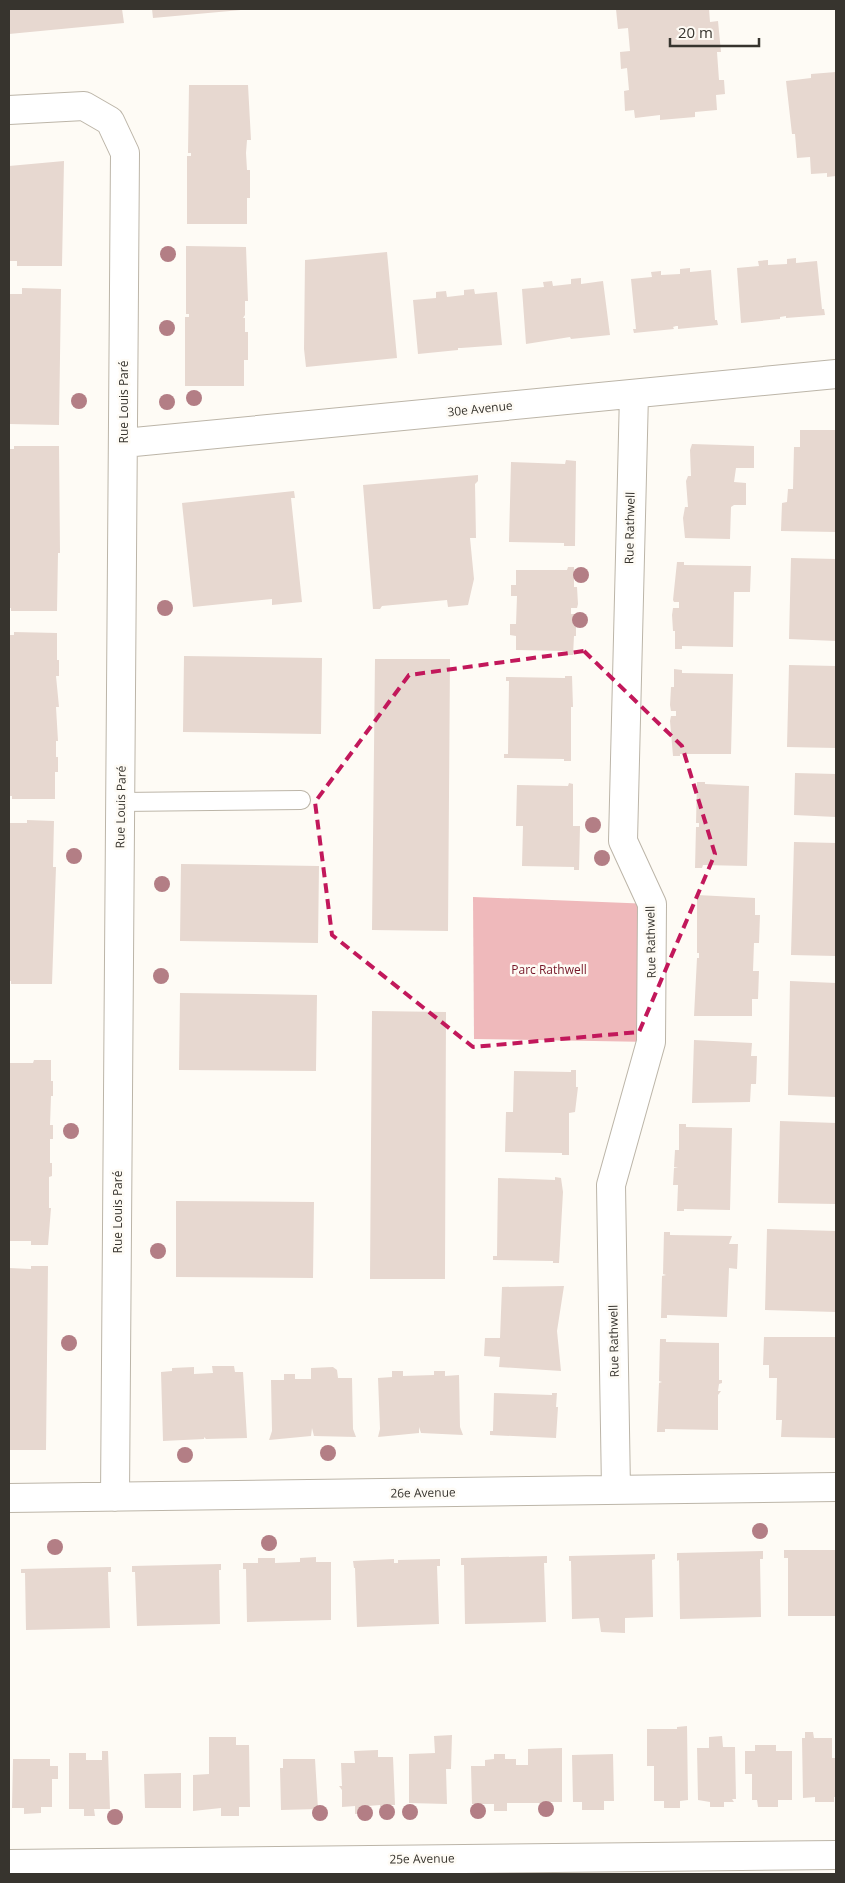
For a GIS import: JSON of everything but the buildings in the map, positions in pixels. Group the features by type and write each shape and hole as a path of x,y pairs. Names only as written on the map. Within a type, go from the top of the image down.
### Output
{"street":[{"name":"Rue Louis Paré","path":"9,110 84,106 110,121 125,154 115,1497"},
{"name":"30e Avenue","path":"124,443 836,374"},
{"name":"Rue Rathwell","path":"616,1490 611,1185 651,1042 652,904 623,841 634,394"},
{"name":"26e Avenue","path":"9,1498 836,1487"},
{"name":"25e Avenue","path":"9,1864 836,1855"}],"lane":[{"path":"121,802 302,800"}],"highlighted area":[{"path":"584,651 682,746 715,854 639,1032 473,1047 332,935 315,802 409,675"}],"green space":[{"name":"Parc Rathwell","path":"473,897 652,904 651,1042 474,1039"}]}
